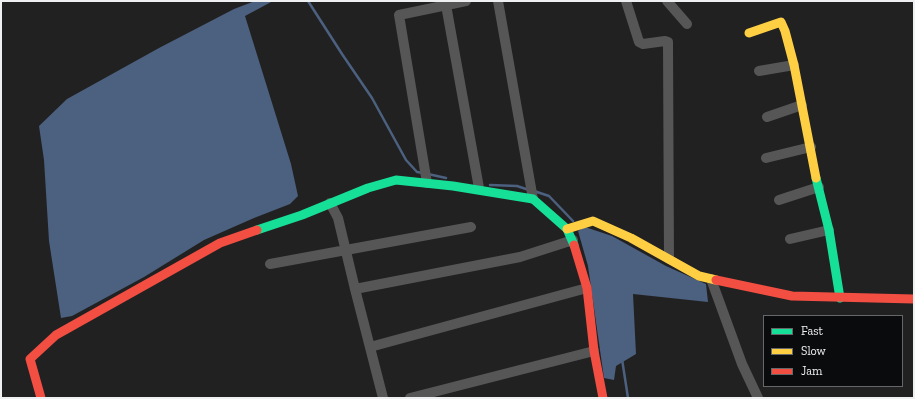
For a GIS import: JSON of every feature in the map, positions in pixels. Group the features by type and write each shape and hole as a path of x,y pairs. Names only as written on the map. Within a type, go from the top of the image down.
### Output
{"street":[{"path":"426,177 398,16 466,1"},
{"path":"498,1 532,194"},
{"path":"626,1 639,42 643,44 664,41 668,42 669,259"},
{"path":"667,1 687,24"},
{"path":"446,5 479,186"},
{"path":"749,33 781,22 785,31 811,147 813,165 829,230 840,298"},
{"path":"759,71 794,66"},
{"path":"767,117 802,105"},
{"path":"766,158 811,147"},
{"path":"41,398 30,359 56,335 220,243 302,215 368,188 396,180 426,177 532,194 574,227"},
{"path":"778,200 819,187"},
{"path":"330,204 338,218 383,398"},
{"path":"574,227 593,221 630,238 699,276 711,279 792,296 914,299"},
{"path":"270,264 471,227"},
{"path":"574,227 573,240 587,288 594,351 603,398"},
{"path":"790,239 829,230"},
{"path":"355,289 520,256 573,240"},
{"path":"711,279 742,364 758,398"},
{"path":"370,347 587,288"},
{"path":"410,398 594,351"}],"water":[{"path":"255,1 273,1 245,16 291,164 298,196 290,204 204,240 144,277 72,316 61,318 49,241 44,160 39,126 67,99 159,48 234,9"},
{"path":"585,227 612,236 666,266 706,284 708,302 633,294 636,354 616,366 614,380 604,378 588,266 578,231"}],"waterway":[{"path":"308,1 372,98 406,160 417,172 423,173"},
{"path":"428,174 446,178"},
{"path":"490,185 517,186 529,190"},
{"path":"534,191 549,196 573,221"},
{"path":"622,359 628,398"}],"traffic: fast":[{"path":"816,178 829,230 840,298"},
{"path":"257,230 302,215 368,188 396,180 453,186 533,199 567,229 574,245"}],"traffic: slow":[{"path":"749,33 781,22 785,31 794,65 816,178"},
{"path":"567,229 593,221 631,238 699,276 716,280"}],"traffic: jam":[{"path":"41,398 30,359 56,335 220,243 257,230"},
{"path":"574,245 587,288 594,351 603,398"},
{"path":"716,280 792,296 914,299"}]}
